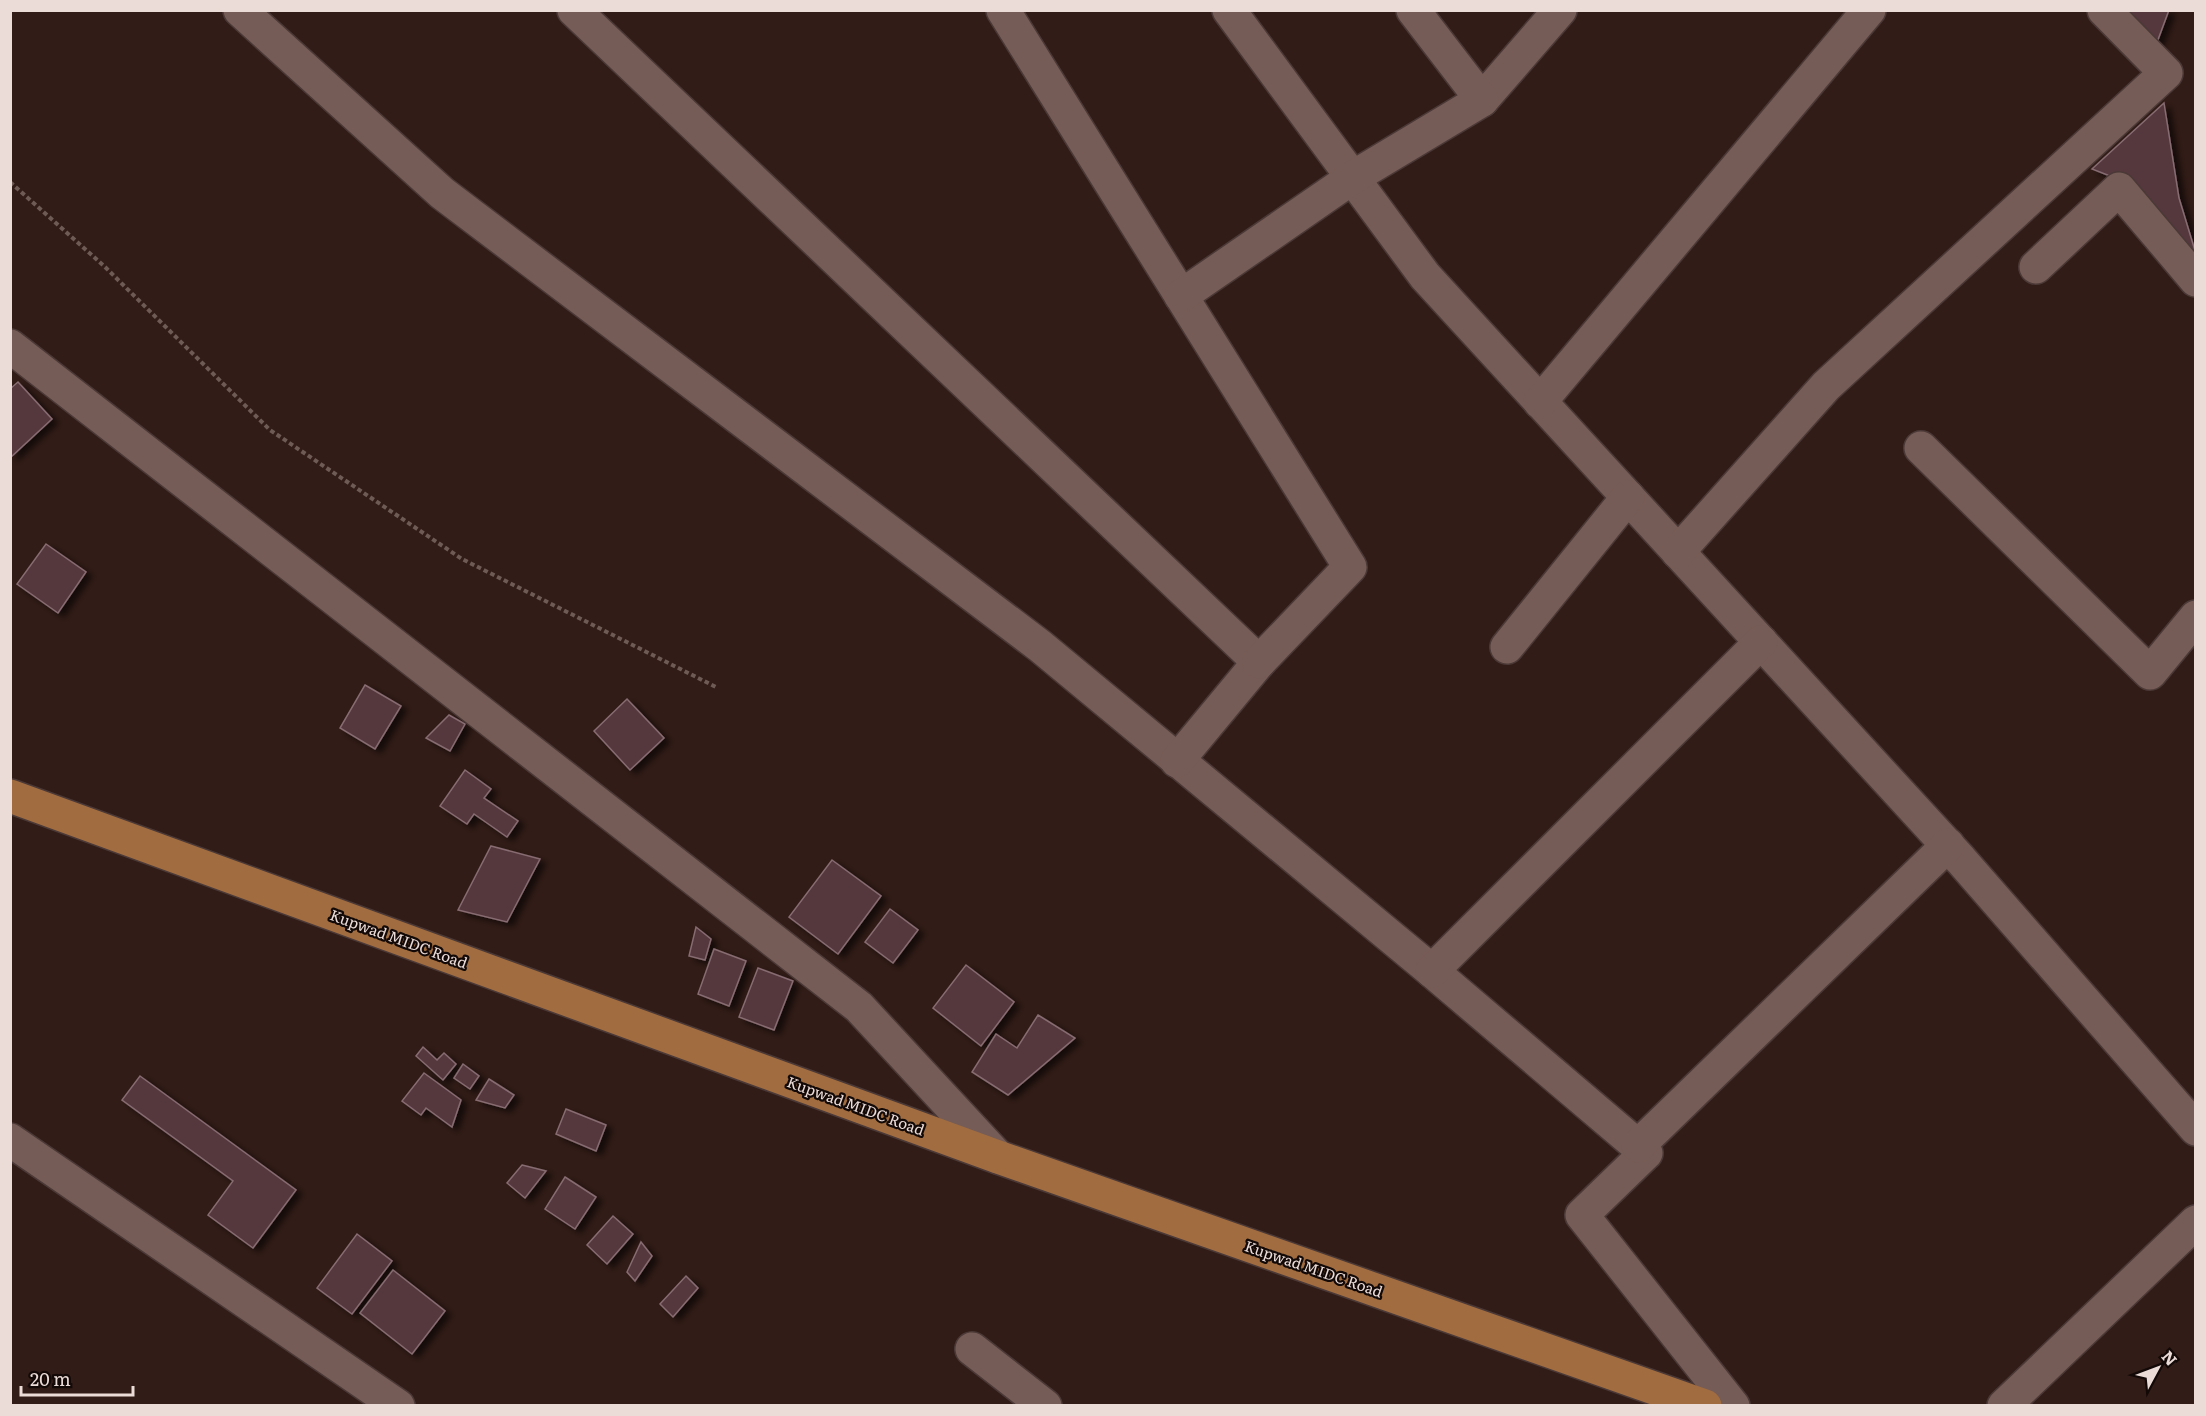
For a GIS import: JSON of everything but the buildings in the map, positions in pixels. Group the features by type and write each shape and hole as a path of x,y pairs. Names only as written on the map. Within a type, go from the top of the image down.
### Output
{"main road":[{"name":"Kupwad MIDC Road","path":"10,796 998,1157 1705,1406"}],"street":[{"path":"240,10 442,193 1040,646 1432,971 1646,1153 1582,1215 1733,1406"},
{"path":"574,10 1258,662"},
{"path":"1003,10 1350,567 1258,662 1177,761"},
{"path":"1229,10 1425,276 1948,845 2196,1129"},
{"path":"1413,10 1482,100"},
{"path":"1181,296 1352,178 1482,100 1560,10"},
{"path":"1540,402 1869,10"},
{"path":"1678,552 1826,386 2166,73 2104,10"},
{"path":"2036,267 2119,189 2196,280"},
{"path":"10,346 859,1007 998,1157"},
{"path":"1922,448 2150,673 2196,616"},
{"path":"1508,647 1628,497"},
{"path":"1432,971 1761,642"},
{"path":"1638,1146 1948,845"},
{"path":"10,1140 398,1406"},
{"path":"2004,1406 2196,1222"},
{"path":"972,1349 1045,1406"}],"path":[{"path":"10,182 103,265 270,430 462,559 716,687"}]}
